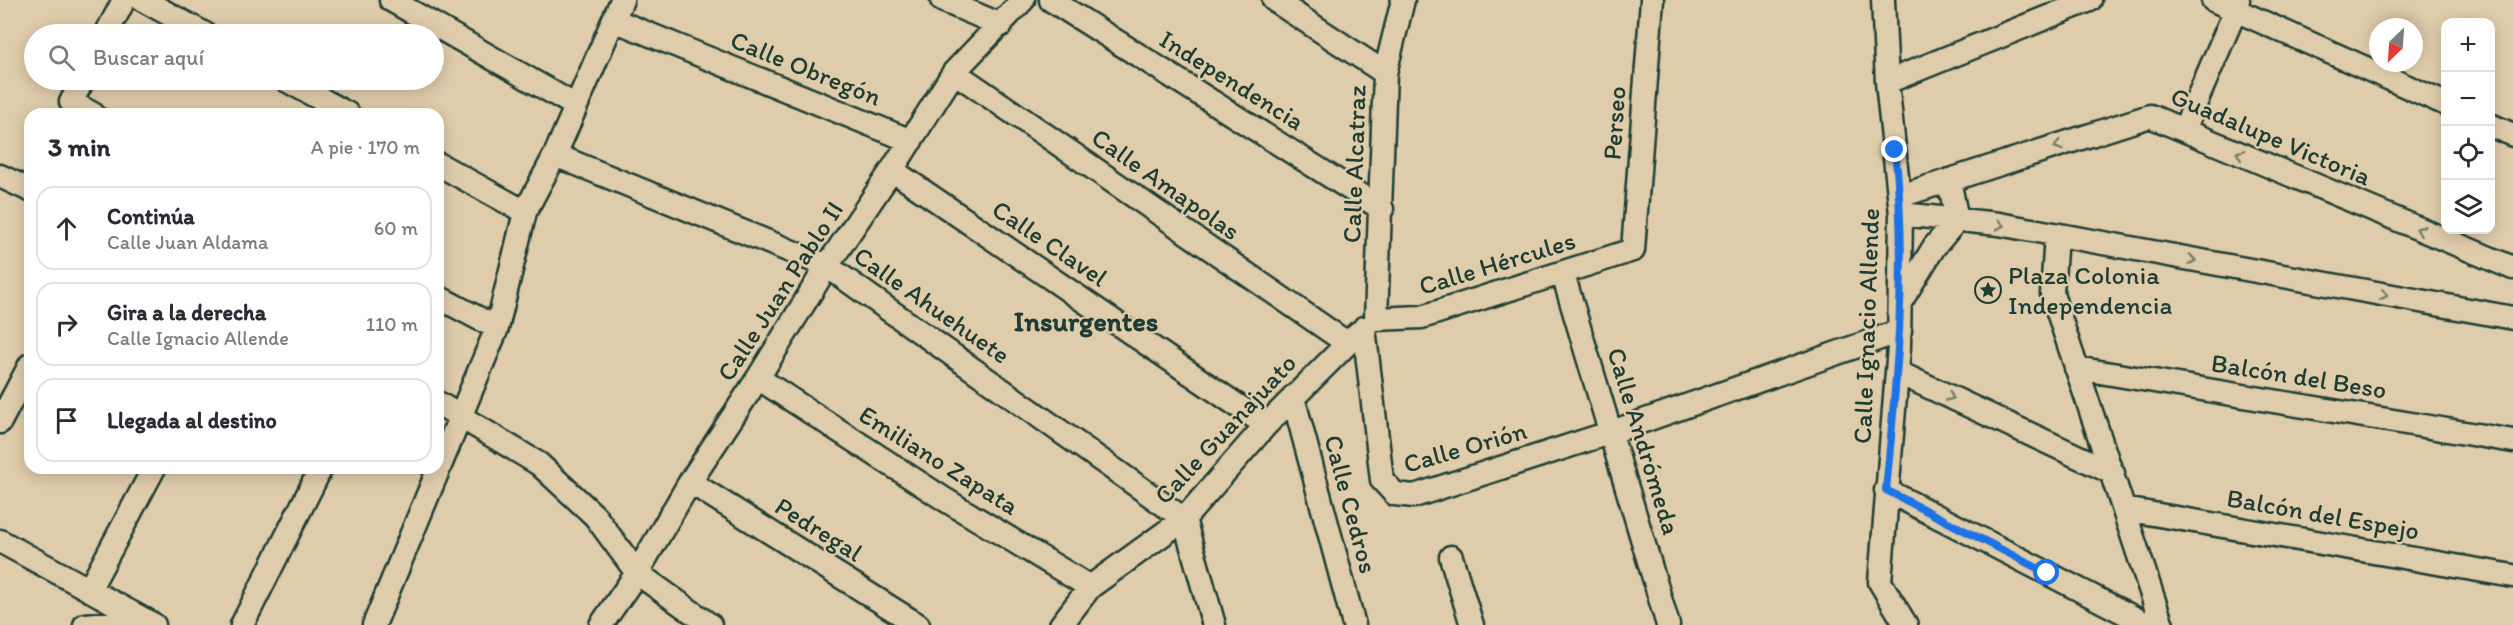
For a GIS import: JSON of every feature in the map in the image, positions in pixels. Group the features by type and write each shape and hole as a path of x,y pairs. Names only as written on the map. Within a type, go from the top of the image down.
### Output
{"street":[{"path":"111,24 124,0"},
{"path":"143,0 187,24"},
{"path":"391,0 433,24"},
{"path":"942,0 1001,25"},
{"name":"Calle Juan Pablo II","path":"601,625 637,573 690,482 827,266 911,141 954,72 1023,0"},
{"name":"Independencia","path":"1051,0 1382,209"},
{"name":"Calle Alcatraz","path":"1274,0 1385,73 1382,209 1370,323"},
{"name":"Perseo","path":"1633,250 1652,0"},
{"name":"Calle Ignacio Allende","path":"1883,0 1887,82 1900,205 1900,331 1880,582 1906,625"},
{"path":"1887,82 2090,0"},
{"path":"2213,0 2237,5 2441,102"},
{"path":"1385,73 1402,1"},
{"path":"2184,130 2237,5"},
{"path":"444,454 497,328 525,212 555,155 618,10"},
{"name":"Calle Obregón","path":"618,10 911,141"},
{"path":"444,30 576,106"},
{"name":"Calle Amapolas","path":"954,72 1347,343"},
{"path":"78,90 71,102 82,108"},
{"path":"304,90 337,108"},
{"name":"Guadalupe Victoria","path":"1900,205 1948,180 2150,116 2513,268"},
{"path":"2492,126 2513,135"},
{"name":"Calle Ahuehuete","path":"555,155 827,266 1184,519"},
{"path":"444,167 525,212"},
{"name":"Calle Clavel","path":"892,170 1266,425"},
{"path":"0,176 24,187"},
{"path":"1948,180 1957,220"},
{"path":"1900,205 1957,220 1999,224 2513,318"},
{"path":"1900,302 1934,247 1957,220"},
{"path":"2056,236 2052,294 2162,625"},
{"name":"Calle Hércules","path":"1370,323 1422,317 1633,250"},
{"name":"Calle Andrómeda","path":"1563,274 1668,625"},
{"path":"444,300 497,328"},
{"name":"Calle Guanajuato","path":"1065,623 1090,587 1184,519 1266,425 1347,343 1370,323"},
{"name":"Calle Orión","path":"1370,323 1382,480 1395,494 1414,496 1612,432 1900,331"},
{"name":"Balcón del Beso","path":"2076,368 2513,441"},
{"path":"1897,372 2113,473"},
{"path":"0,422 24,376"},
{"name":"Emiliano Zapata","path":"758,378 944,499 1090,587"},
{"name":"Calle Cedros","path":"1293,397 1354,625"},
{"path":"444,406 539,464 595,516 637,573 710,625"},
{"path":"88,590 151,474"},
{"path":"242,625 318,474"},
{"path":"374,625 436,474"},
{"name":"Pedregal","path":"690,482 918,625"},
{"path":"1886,490 2148,625"},
{"name":"Balcón del Espejo","path":"2124,509 2513,576"},
{"path":"1184,519 1214,625"},
{"path":"0,542 150,622"},
{"path":"1451,557 1472,625"},
{"path":"85,625 150,622"}],"place":[{"name":"Plaza Colonia Independencia","path":"1988,290"}],"district":[{"name":"Insurgentes","path":"1086,321"}],"route":[{"path":"1895,150 1900,196 1899,347 1886,490 2047,573"}]}
